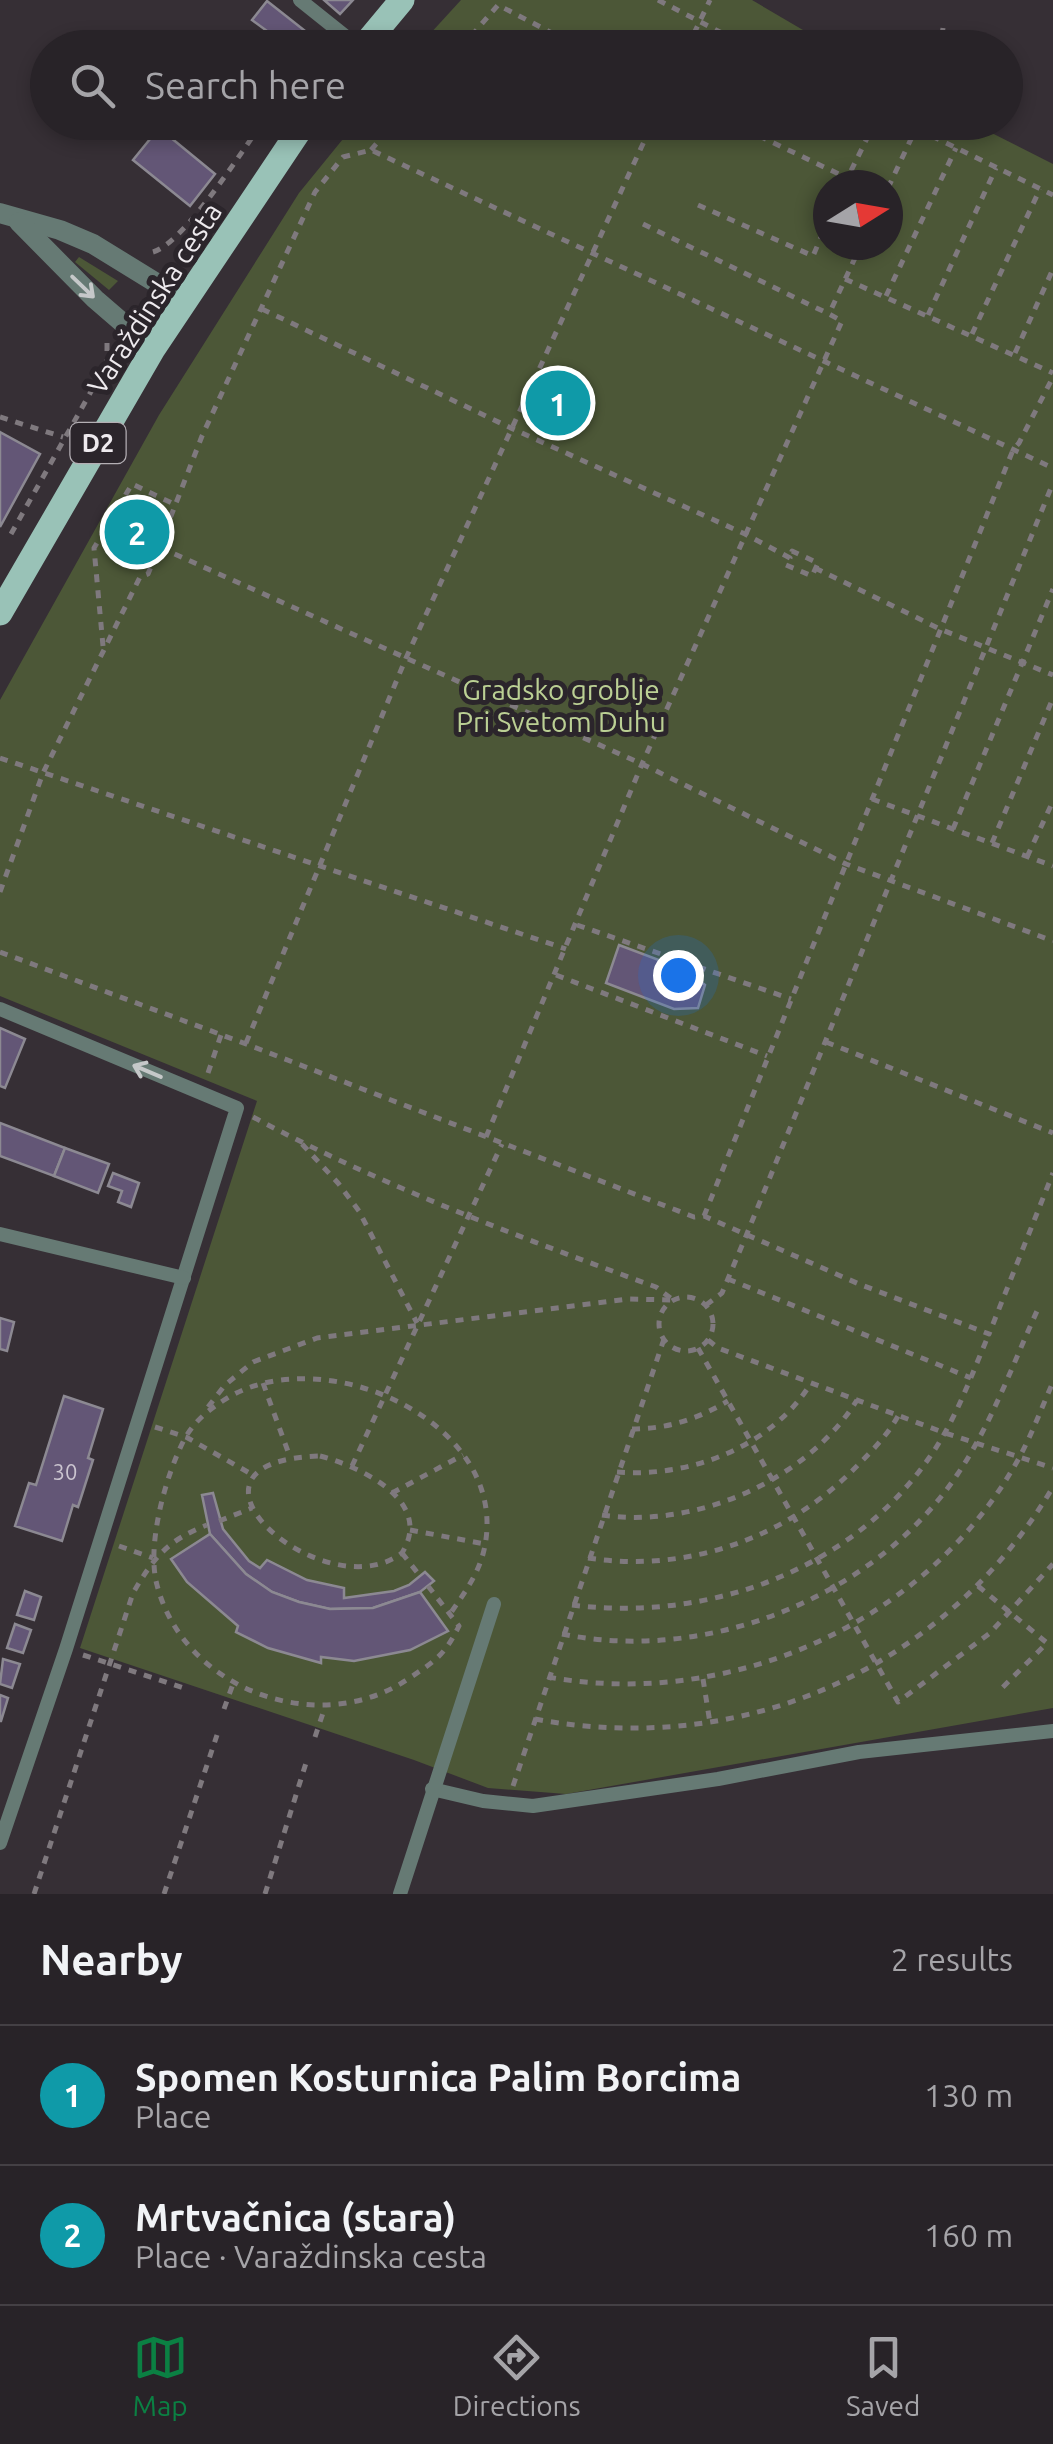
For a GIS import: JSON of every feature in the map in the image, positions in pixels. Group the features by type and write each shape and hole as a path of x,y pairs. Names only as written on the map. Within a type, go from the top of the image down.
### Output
{"main road":[{"path":"376,30 402,0"},
{"name":"Varaždinska cesta","path":"0,613 153,349 293,140"}],"street":[{"path":"9,217 60,230 93,244 184,300"},
{"path":"9,217 153,349"}],"lane":[{"path":"300,0 338,30"},
{"path":"0,1009 237,1108 66,1649 0,1843"},
{"path":"0,1234 184,1278"},
{"path":"400,1894 494,1604"},
{"path":"432,1789 533,1806 860,1752 1053,1731"}],"path":[{"path":"658,0 716,30"},
{"path":"694,30 710,0"},
{"path":"477,30 501,2 550,30"},
{"path":"371,150 380,140"},
{"path":"246,1044 406,658 644,140"},
{"path":"764,140 822,170"},
{"path":"851,170 866,140"},
{"path":"896,170 910,140"},
{"path":"942,140 1053,196"},
{"path":"886,296 956,148"},
{"path":"0,892 44,773 140,577 148,574 202,436 322,182 343,156 371,150 1053,468"},
{"path":"928,315 996,168"},
{"path":"972,334 1040,189"},
{"path":"698,205 813,256"},
{"path":"486,1137 642,764 842,321 643,224"},
{"path":"829,314 854,260"},
{"path":"1014,354 1053,269"},
{"path":"704,1216 1012,450 1020,443 1053,375 972,334 845,279"},
{"path":"262,309 790,558"},
{"path":"0,416 63,437"},
{"path":"706,1305 722,1293 728,1279 1053,483"},
{"path":"103,649 94,548 132,484 176,504"},
{"path":"159,547 642,764 846,864 1053,940"},
{"path":"792,551 818,563 812,576 786,565 790,558 792,551"},
{"path":"815,568 940,629 1053,675"},
{"path":"953,828 1053,589"},
{"path":"992,843 1053,698"},
{"path":"0,758 566,948"},
{"path":"872,799 1053,866"},
{"path":"1028,857 1053,802"},
{"path":"577,926 791,999"},
{"path":"0,952 694,1217 704,1216 989,1334"},
{"path":"556,975 767,1056"},
{"path":"207,1096 208,1070 222,1035"},
{"path":"826,1042 1053,1133"},
{"path":"237,1108 300,1142 468,1218 656,1287 674,1300"},
{"path":"300,1142 359,1211 418,1324"},
{"path":"352,1466 502,1144"},
{"path":"572,1605 637,1610 691,1604 757,1586 817,1558 864,1527 919,1472 946,1433 1053,1174"},
{"path":"728,1279 970,1378"},
{"path":"428,1586 459,1626 446,1652 384,1693 352,1704 326,1706 280,1700 218,1673 180,1632 164,1607 153,1558 168,1484 186,1437 225,1385 253,1362 317,1338 628,1299 690,1297 706,1305 714,1321 708,1340 698,1348 678,1350 664,1339"},
{"path":"507,1803 664,1339 662,1313 674,1300"},
{"path":"562,1634 622,1641 703,1635 773,1615 834,1587 862,1569 933,1506 957,1475 1037,1312"},
{"path":"708,1340 718,1348 811,1383 1053,1468"},
{"path":"698,1348 898,1702 961,1657 1011,1613 1053,1564"},
{"path":"205,1412 263,1383 343,1381 385,1395 434,1426 471,1466 484,1503 485,1544 474,1578 450,1614"},
{"path":"548,1678 646,1685 703,1678 774,1661 854,1624 907,1588 962,1537 1019,1458 1053,1382"},
{"path":"263,1383 290,1458"},
{"path":"617,1472 656,1474 680,1470 729,1452 788,1412 811,1383"},
{"path":"602,1515 650,1518 706,1508 772,1479 835,1428 857,1400"},
{"path":"632,1429 691,1420 728,1401"},
{"path":"588,1558 612,1562 668,1561 725,1548 794,1518 868,1456 898,1415"},
{"path":"138,1421 186,1437 253,1475"},
{"path":"392,1493 463,1455"},
{"path":"320,1456 352,1466 381,1482 406,1510 410,1530 402,1553 378,1564 330,1563 301,1553 276,1537 252,1508 250,1485 258,1469 290,1458 320,1456"},
{"path":"534,1719 625,1729 710,1722 777,1708 877,1664 914,1640 978,1586 1014,1546 1053,1487"},
{"path":"219,1520 252,1508"},
{"path":"34,1894 133,1592 153,1558 182,1534 208,1525"},
{"path":"410,1530 485,1544"},
{"path":"112,1543 153,1558"},
{"path":"402,1553 420,1576"},
{"path":"978,1586 1047,1643 1000,1690"},
{"path":"66,1649 187,1689"},
{"path":"703,1678 710,1722"},
{"path":"224,1709 234,1683"},
{"path":"315,1737 326,1706"},
{"path":"164,1894 217,1735"},
{"path":"265,1894 306,1764"}],"green space":[{"path":"461,0 752,0 803,30 434,30"},
{"name":"Gradsko groblje Pri Svetom Duhu","path":"342,140 1006,140 1053,164 1053,1708 566,1794 488,1788 80,1648 257,1101 0,996 0,700 159,415 299,193"},
{"path":"79,257 118,281 109,290 75,262"}],"building":[{"path":"324,0 353,0 340,14"},
{"path":"267,1 304,30 266,30 252,20"},
{"path":"149,140 174,140 215,174 190,206 133,160"},
{"path":"0,432 40,454 0,527"},
{"path":"131,498 169,517 144,566 106,547"},
{"path":"619,945 688,971 705,985 698,1008 674,1009 606,983"},
{"path":"0,1028 25,1039 5,1088 0,1086"},
{"path":"0,1123 65,1148 54,1176 0,1156"},
{"path":"65,1148 109,1164 98,1193 54,1176"},
{"path":"113,1173 139,1183 131,1207 118,1202 122,1191 108,1186"},
{"path":"0,1318 14,1322 7,1351 0,1349"},
{"path":"64,1396 103,1409 88,1458 93,1460 62,1541 15,1526 29,1483 36,1485"},
{"path":"213,1493 223,1529 249,1561 260,1568 267,1560 307,1580 344,1588 344,1598 394,1591 425,1572 434,1581 420,1592 373,1608 330,1609 272,1592 246,1574 210,1534 202,1495"},
{"path":"210,1534 246,1574 272,1592 330,1609 373,1608 420,1592 448,1631 410,1650 354,1661 321,1657 321,1663 268,1648 236,1632 238,1626 187,1582 171,1559"},
{"path":"25,1591 41,1597 34,1620 17,1615"},
{"path":"15,1624 31,1630 23,1653 7,1648"},
{"path":"3,1659 20,1664 12,1688 0,1684"},
{"path":"0,1695 8,1698 1,1721 0,1721"}],"place":[{"name":"Spomen Kosturnica Palim Borcima","path":"558,403"},
{"name":"Mrtvačnica (stara)","path":"137,532"}]}
